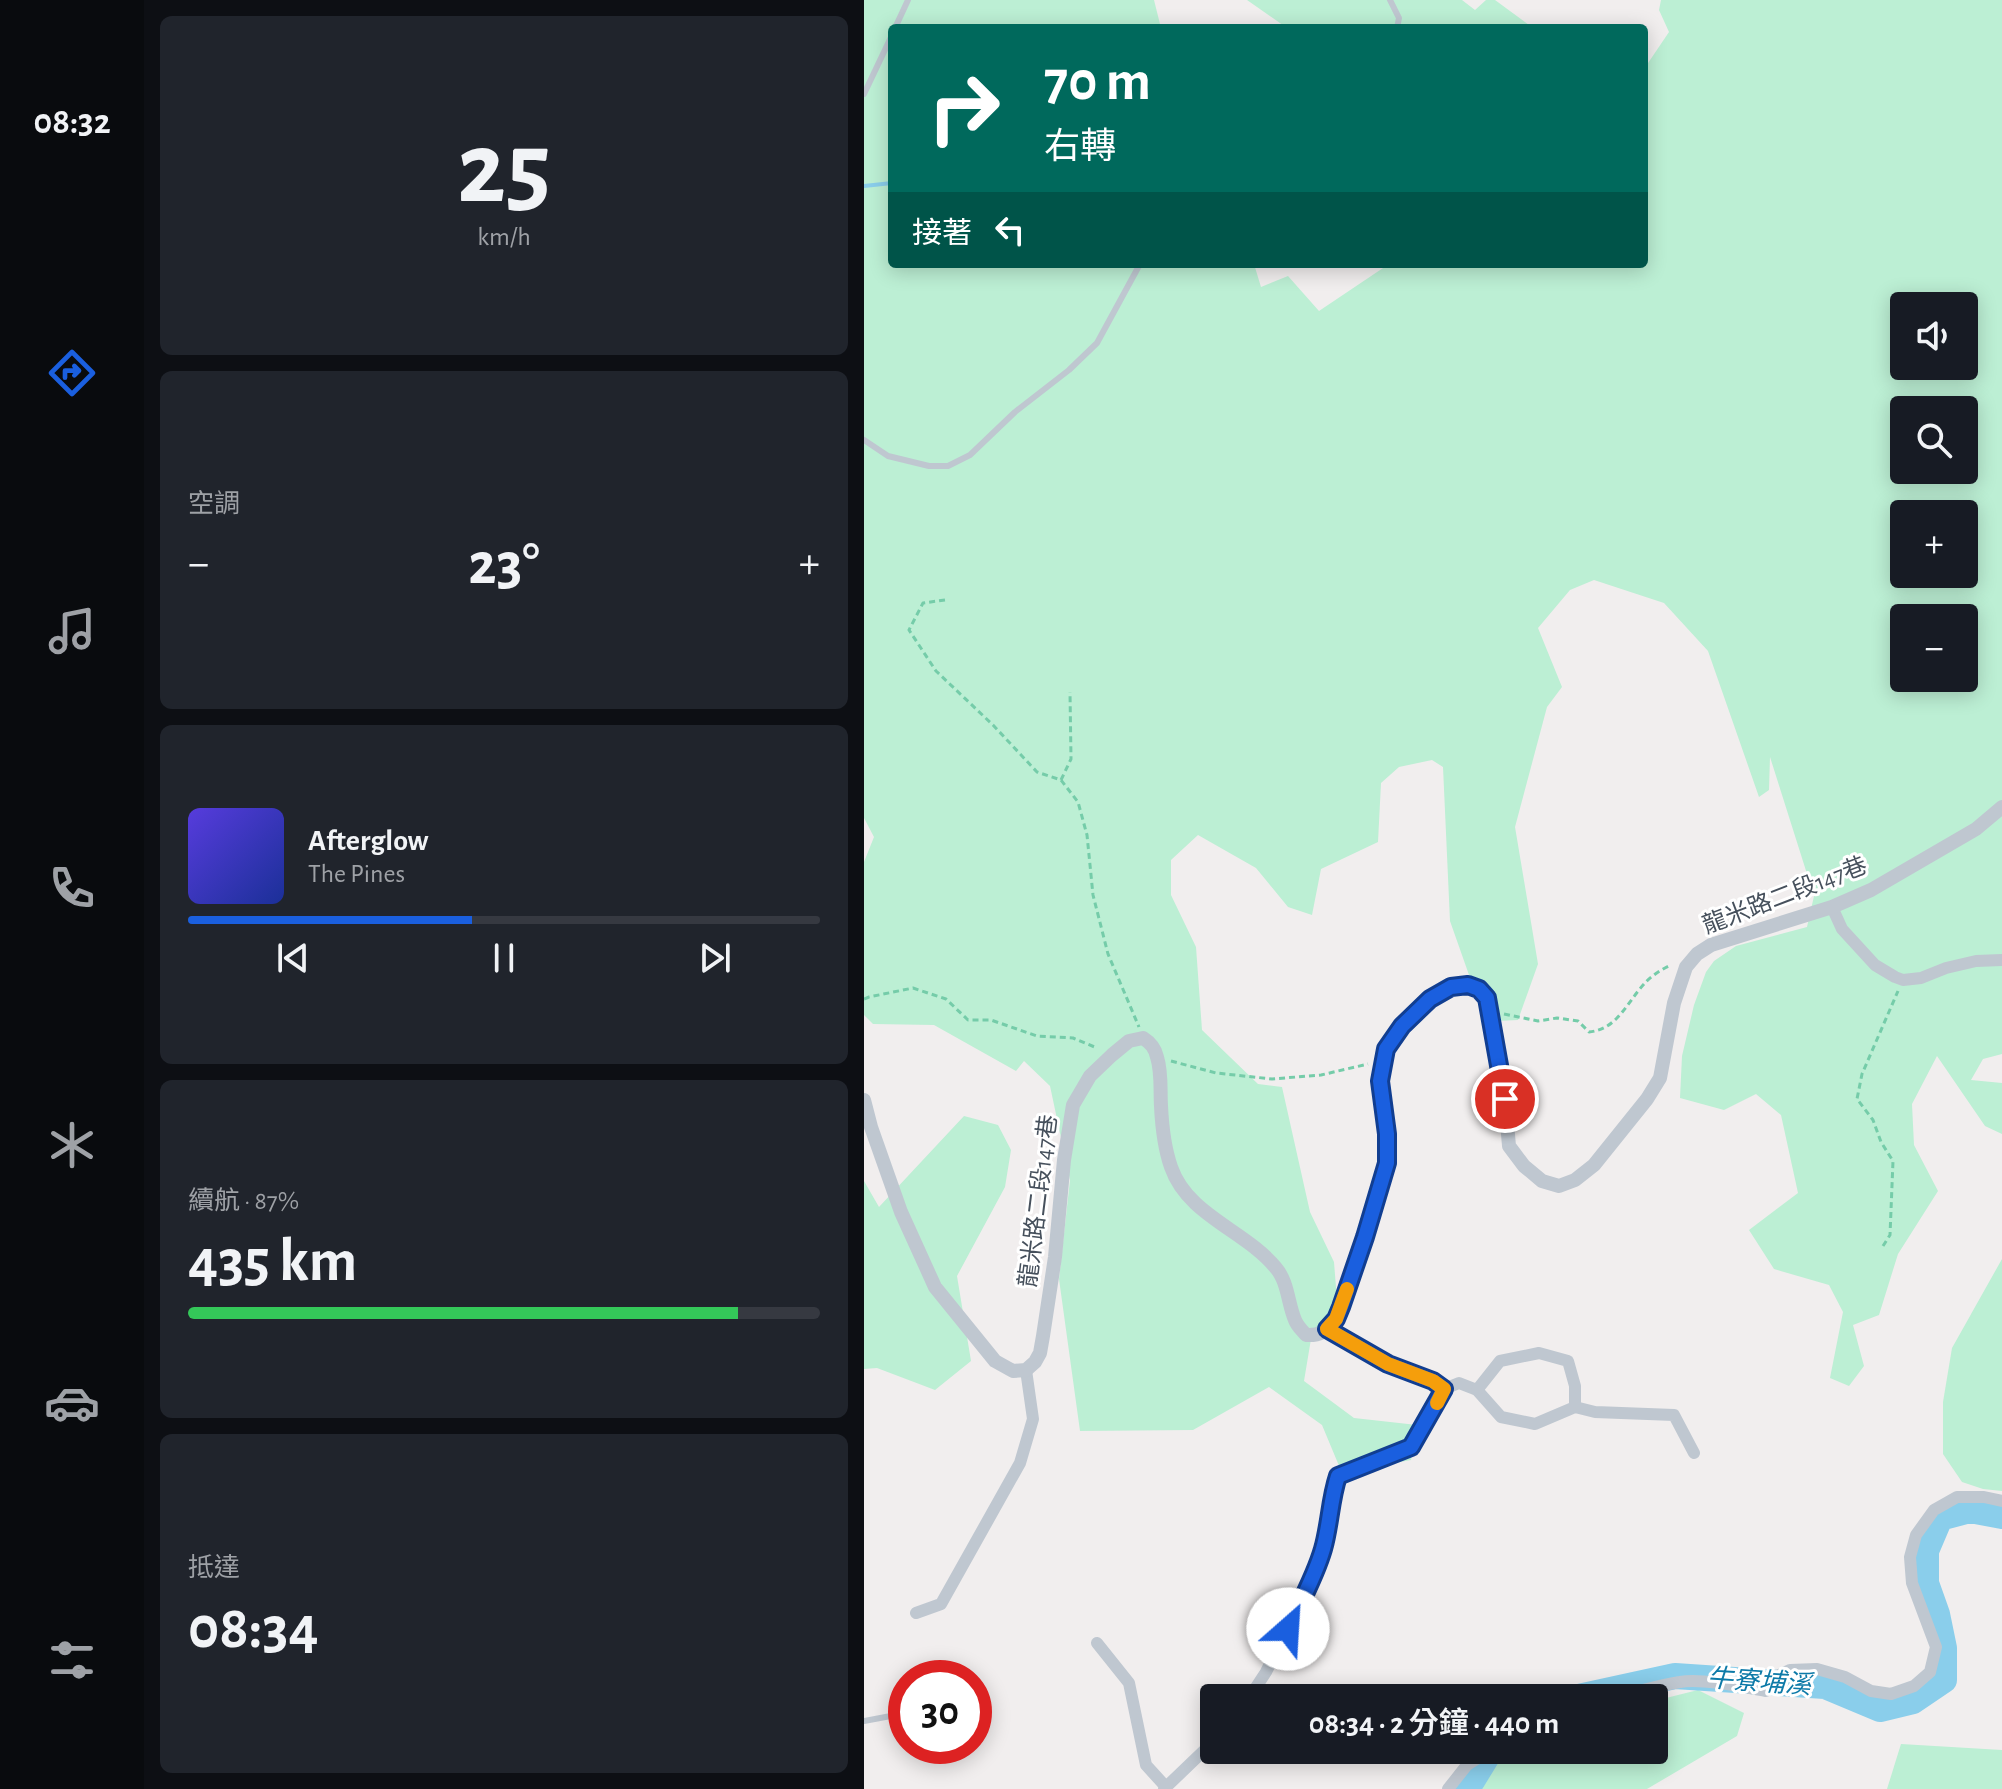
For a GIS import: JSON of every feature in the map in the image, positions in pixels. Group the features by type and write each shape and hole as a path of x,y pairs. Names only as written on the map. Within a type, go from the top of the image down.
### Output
{"street":[{"name":"龍米路二段147巷","path":"1489,1010 1505,1099 1509,1146 1524,1166 1542,1181 1559,1186 1575,1180 1594,1165 1660,1078 1674,1003 1686,967 1697,954 1711,945 1832,907 1871,890 1976,829 2002,807"},
{"path":"1832,907 1842,929 1875,965 1903,980 1921,978 1976,961 2002,960"},
{"path":"1143,1038 1152,1043 1157,1057 1164,1142 1171,1169 1183,1192 1278,1270 1295,1323 1306,1335 1317,1336 1336,1319 1341,1307 1387,1163 1387,1134 1380,1081 1386,1049 1402,1026 1430,999 1451,987 1468,985 1479,989 1487,998 1489,1010"},
{"name":"龍米路二段147巷","path":"1026,1370 1040,1353 1073,1105 1090,1076 1129,1041 1143,1038"},
{"path":"864,1100 901,1212 935,1287 995,1361 1013,1371 1026,1370 1033,1419 1020,1463 941,1604 916,1613"},
{"path":"1327,1329 1388,1364 1433,1381 1444,1389"},
{"path":"1477,1390 1500,1361 1539,1353 1568,1361 1575,1386 1575,1407"},
{"path":"1258,1684 1309,1585 1323,1548 1338,1476 1411,1447 1444,1389 1459,1383 1477,1390 1501,1417 1535,1424 1575,1407 1595,1412 1674,1415 1694,1453"},
{"path":"1668,1685 1683,1681 1766,1691 1775,1677 1790,1670 1817,1669 1845,1677 1871,1691 1891,1694 1914,1686 1930,1672 1936,1647 1912,1583 1910,1557 1916,1535 1934,1510 1957,1497 2002,1501"},
{"path":"1097,1643 1129,1683 1146,1765 1165,1788 1200,1754"},
{"path":"1448,1789 1469,1764"}],"lane":[{"path":"897,24 908,0"},
{"path":"1390,0 1399,18 1398,24"},
{"path":"864,94 888,43"},
{"path":"864,440 888,456 929,466 948,466 970,455 1015,412 1069,370 1097,343 1138,268"},
{"path":"864,1721 888,1716"}],"path":[{"path":"945,600 923,603 909,630 936,671 1037,772 1061,780 1078,802 1087,835 1093,895 1108,954 1143,1038"},
{"path":"1061,780 1071,759 1070,692"},
{"path":"1489,1010 1538,1021 1557,1018 1578,1021 1589,1032 1601,1031 1623,1013 1646,982 1657,973 1669,964 1686,967"},
{"path":"1883,1246 1890,1235 1893,1161 1881,1142 1873,1120 1857,1099 1862,1074 1903,980"},
{"path":"864,999 913,988 946,999 968,1020 991,1020 1037,1036 1073,1038 1112,1055"},
{"path":"1157,1057 1216,1073 1272,1079 1321,1075 1383,1061"}],"green space":[{"path":"864,0 1154,0 1160,24 888,24 888,268 1255,268 1261,287 1288,276 1319,311 1383,268 1648,268 1648,63 1669,32 1659,10 1661,0 2002,0 2002,1054 1983,1059 1971,1080 2002,1083 2002,1134 1985,1126 1937,1056 1912,1104 1914,1145 1938,1191 1898,1254 1879,1315 1853,1325 1864,1366 1849,1386 1830,1378 1843,1312 1829,1285 1774,1269 1749,1230 1798,1193 1781,1115 1756,1094 1724,1110 1680,1098 1682,1056 1694,1005 1706,972 1714,961 1736,946 1807,927 1814,896 1770,757 1769,790 1759,797 1708,651 1664,603 1594,580 1570,590 1538,628 1562,687 1547,707 1515,827 1538,964 1518,1020 1497,1021 1475,992 1450,921 1443,767 1432,760 1399,767 1381,783 1378,842 1321,869 1312,915 1288,907 1256,868 1198,835 1171,860 1171,895 1196,947 1202,1030 1258,1084 1282,1087 1310,1212 1334,1262 1338,1313 1311,1339 1304,1381 1354,1418 1417,1425 1411,1460 1342,1473 1322,1425 1269,1387 1193,1430 1080,1431 1059,1279 1070,1180 1050,1086 1024,1061 1016,1071 934,1025 873,1024 864,1015 864,862 874,837 864,818"},
{"path":"1247,0 1462,0 1475,10 1486,0 1495,0 1528,24 1281,24"},
{"path":"964,1116 998,1125 1011,1150 1005,1187 957,1276 971,1361 935,1390 877,1368 864,1369 864,1181 879,1207"},
{"path":"2002,1259 2002,1491 1962,1482 1943,1454 1943,1402 1952,1348"},
{"path":"1698,1690 1744,1713 1737,1736 1647,1789 1450,1789 1455,1780 1480,1764 1668,1764 1668,1698"},
{"path":"1901,1744 2002,1750 2002,1789 1887,1789"}],"waterway":[{"path":"864,186 888,183"},
{"name":"牛寮埔溪","path":"1638,1684 1675,1676 1825,1686 1880,1709 1913,1701 1944,1680 1944,1648 1926,1583 1926,1551 1940,1518 1970,1510 2002,1516"},
{"name":"牛寮埔溪","path":"1467,1789 1482,1764"}],"slow traffic":[{"path":"1347,1289 1336,1319 1327,1329 1388,1364 1433,1381 1444,1389 1437,1403"}],"route":[{"path":"1288,1629 1323,1548 1338,1476 1411,1447 1444,1389 1433,1381 1388,1364 1327,1329 1341,1307 1387,1163 1387,1134 1380,1081 1386,1049 1402,1026 1430,999 1451,987 1468,985 1479,989 1487,998 1505,1099"}]}
